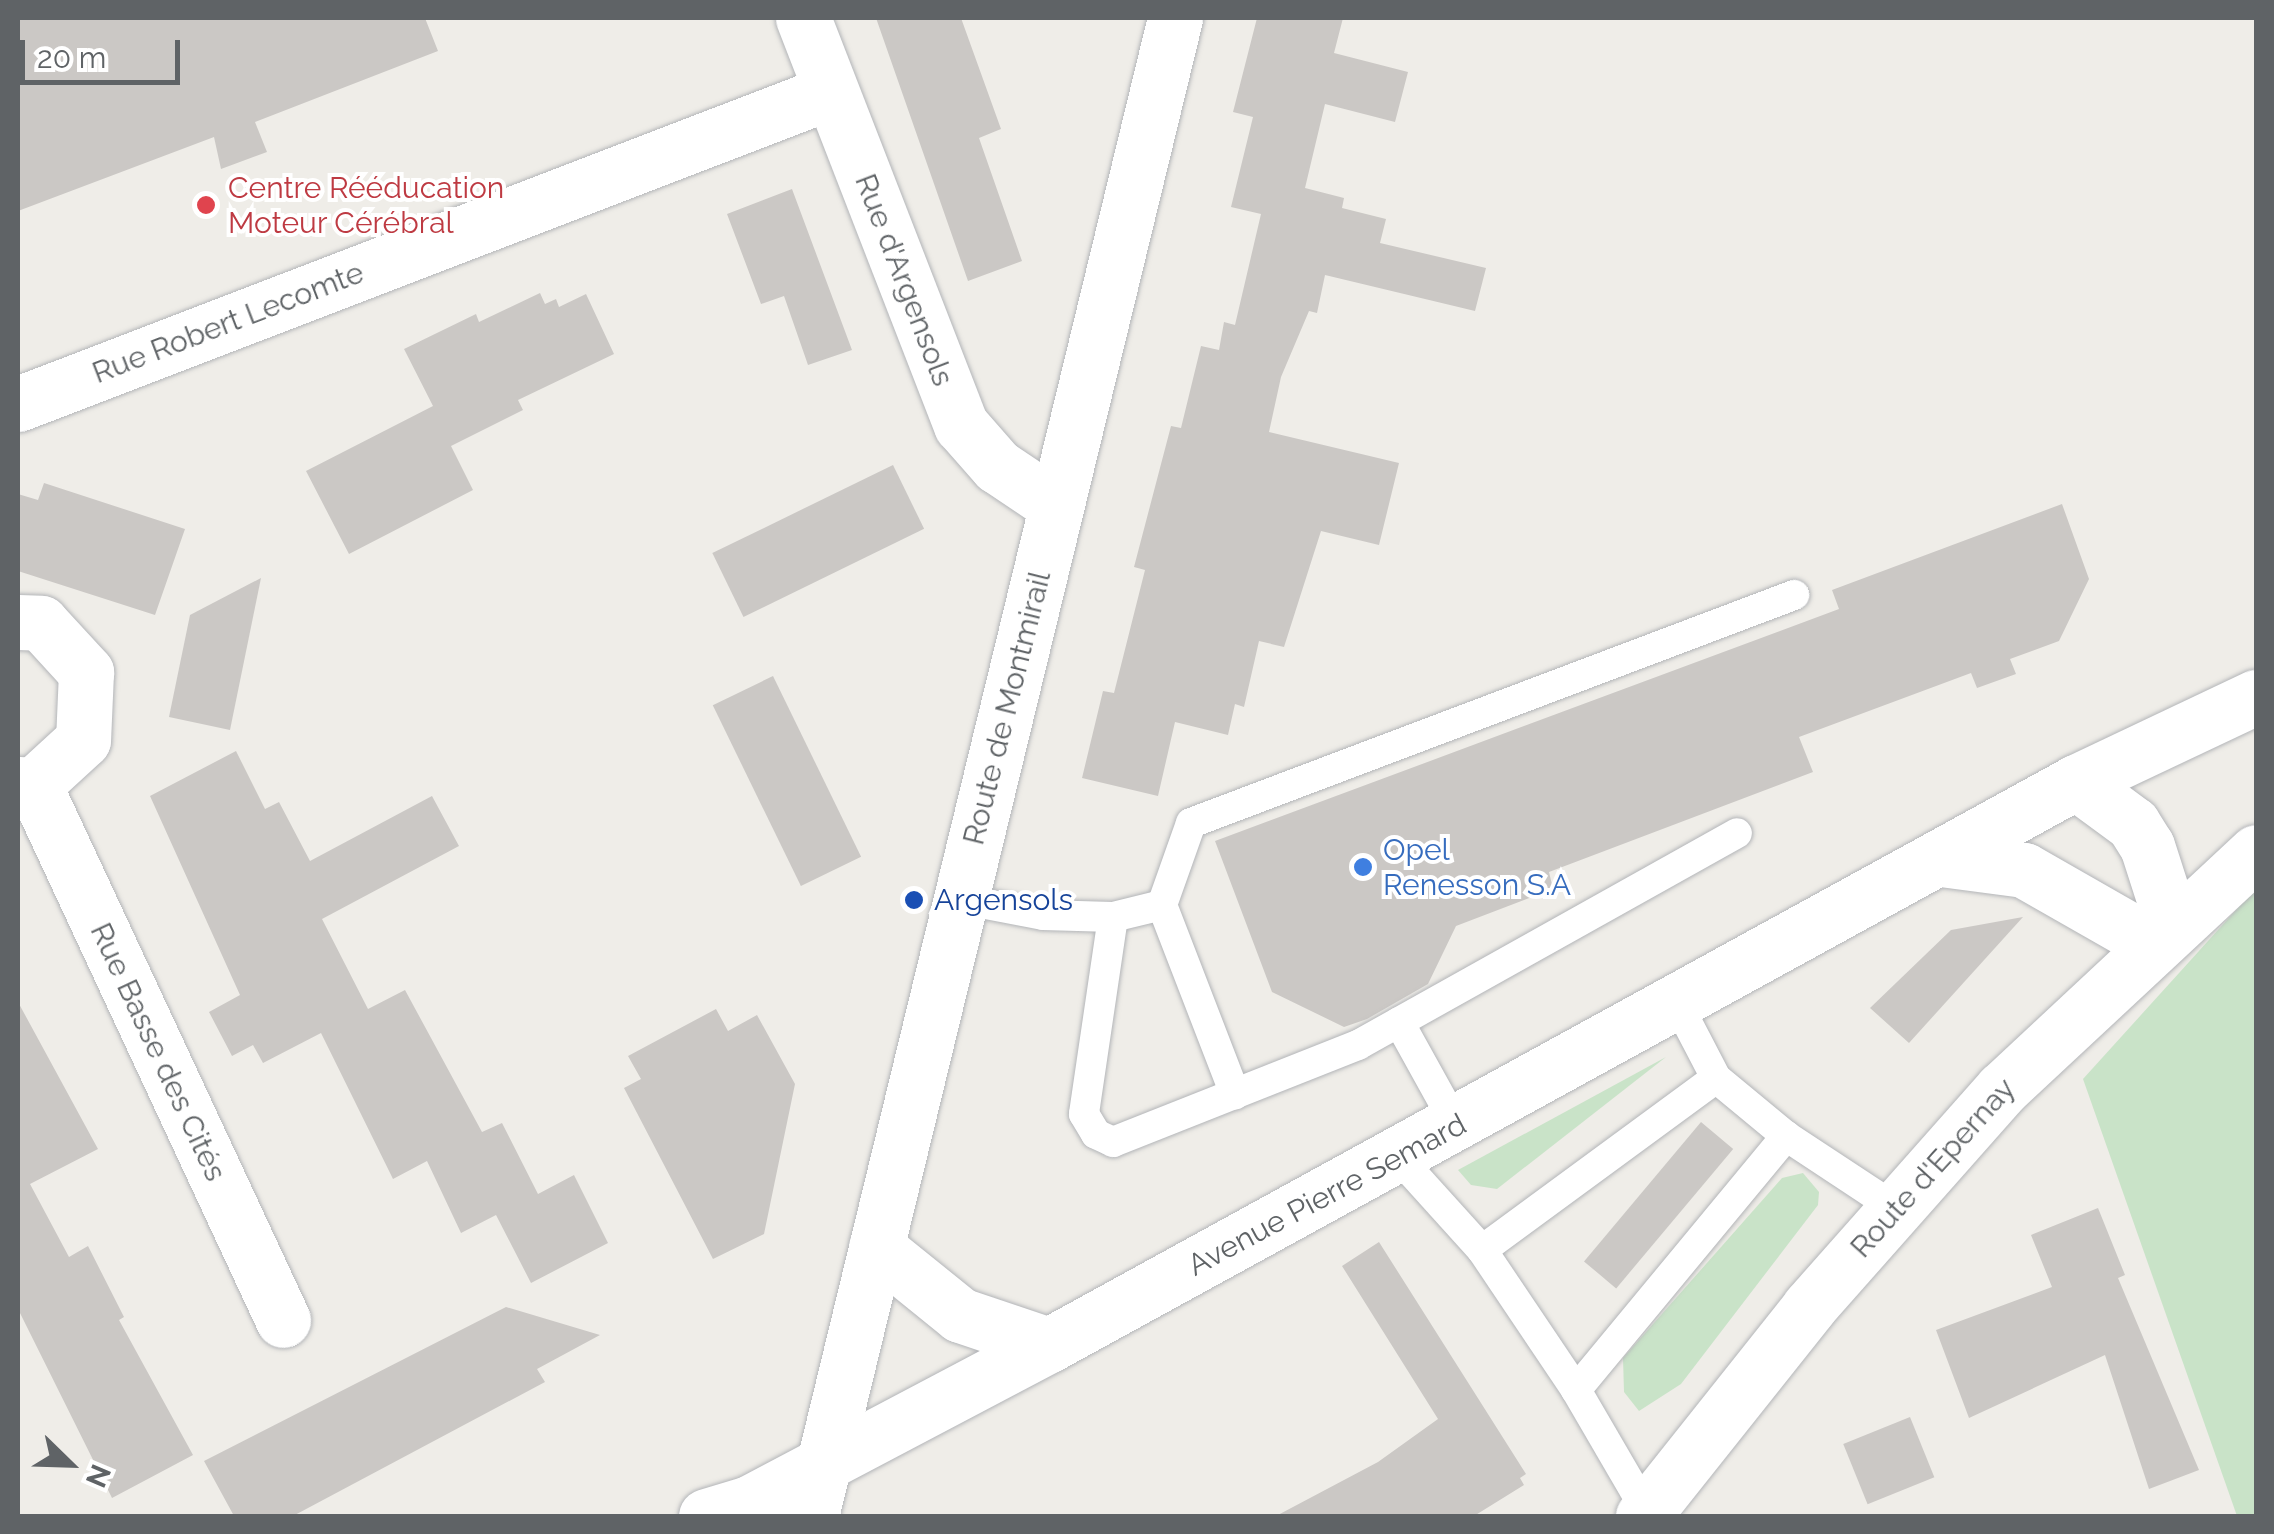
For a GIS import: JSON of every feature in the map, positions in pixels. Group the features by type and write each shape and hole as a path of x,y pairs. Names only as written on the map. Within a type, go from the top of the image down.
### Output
{"main road":[{"name":"Rue d'Argensols","path":"803,18 961,425 997,466 1056,505"},
{"name":"Route de Montmirail","path":"811,1516 1175,18"},
{"name":"Rue Robert Lecomte","path":"18,404 830,92"},
{"name":"Rue Basse des Cités","path":"18,622 41,623 86,672 83,740 26,784 283,1320"},
{"name":"Avenue Pierre Semard","path":"706,1516 748,1503 1049,1345 2076,782 2256,697"},
{"path":"2076,782 2133,824 2147,846 2162,933"},
{"name":"Route d'Epernay","path":"1645,1514 1895,1208 2002,1089 2162,933 2256,852"},
{"path":"1941,859 2024,870 2162,933"},
{"path":"876,1247 960,1315 1049,1345"}],"lane":[{"path":"1235,1094 1162,905 1191,822 1794,595"},
{"path":"1113,917 1084,1114 1096,1134 1114,1142 1399,1022 1736,833"},
{"path":"960,899 1043,915 1113,917 1162,905"},
{"path":"1677,1003 1716,1078 1786,1136 1895,1208"},
{"path":"1399,1022 1456,1125"},
{"path":"1482,1250 1716,1078"},
{"path":"1576,1390 1786,1136"},
{"path":"1398,1157 1482,1250 1576,1390 1645,1514"}],"green space":[{"path":"2256,888 2256,1516 2237,1516 2083,1079"},
{"path":"1666,1057 1497,1189 1471,1185 1458,1170"},
{"path":"1803,1173 1819,1192 1818,1205 1681,1384 1639,1411 1624,1392 1623,1358 1782,1178"}],"building":[{"path":"18,18 425,18 438,51 255,122 267,152 221,169 214,137 18,211"},
{"path":"876,18 961,18 1001,129 979,138 1022,261 968,281"},
{"path":"1257,18 1343,18 1334,53 1408,72 1395,122 1325,104 1305,188 1344,198 1342,208 1386,219 1380,243 1486,268 1475,311 1325,275 1317,313 1309,311 1281,377 1269,432 1399,463 1379,545 1321,531 1284,647 1259,641 1244,707 1235,704 1228,735 1175,722 1158,796 1082,778 1103,691 1114,693 1145,570 1134,567 1171,426 1181,428 1201,346 1219,350 1224,322 1235,325 1261,214 1231,207 1253,117 1233,112"},
{"path":"792,189 852,350 808,365 784,296 761,304 727,214"},
{"path":"540,293 545,304 556,299 559,307 586,294 614,354 518,400 523,410 451,446 473,490 349,554 306,471 433,406 404,349 476,314 479,322"},
{"path":"893,465 924,529 743,617 712,553"},
{"path":"44,483 185,529 155,615 18,571 18,494 38,500"},
{"path":"2062,504 2089,579 2059,641 2010,659 2016,674 1977,688 1971,673 1799,737 1813,772 1549,872 1553,889 1456,926 1428,984 1367,1019 1344,1027 1272,992 1215,841 1839,609 1832,590"},
{"path":"261,578 230,730 169,717 190,615"},
{"path":"773,676 861,857 801,886 713,705"},
{"path":"236,751 265,809 279,802 310,861 432,796 459,846 322,919 368,1009 405,990 482,1132 502,1123 538,1194 574,1175 608,1243 531,1283 496,1215 461,1233 427,1161 393,1179 321,1033 263,1063 253,1045 232,1056 209,1012 240,995 150,796"},
{"path":"2023,917 1909,1043 1870,1008 1951,930"},
{"path":"18,1002 98,1149 30,1184 69,1257 88,1246 124,1317 119,1320 193,1455 112,1498 18,1309"},
{"path":"716,1009 728,1031 757,1015 795,1084 764,1234 713,1259 624,1088 641,1079 628,1056"},
{"path":"1701,1122 1733,1149 1616,1288 1584,1261"},
{"path":"2098,1208 2125,1275 2118,1278 2199,1470 2149,1489 2105,1355 1969,1418 1936,1330 2052,1287 2031,1235"},
{"path":"1379,1242 1526,1474 1520,1478 1524,1485 1474,1516 1276,1516 1378,1462 1438,1419 1342,1266"},
{"path":"506,1307 600,1335 537,1369 545,1382 293,1516 234,1516 204,1461"},
{"path":"1910,1417 1934,1477 1868,1504 1843,1444"}],"place":[{"name":"Centre Rééducation Moteur Cérébral","path":"206,205"},
{"name":"Opel Renesson S.A","path":"1363,867"},
{"name":"Argensols","path":"914,900"}]}
